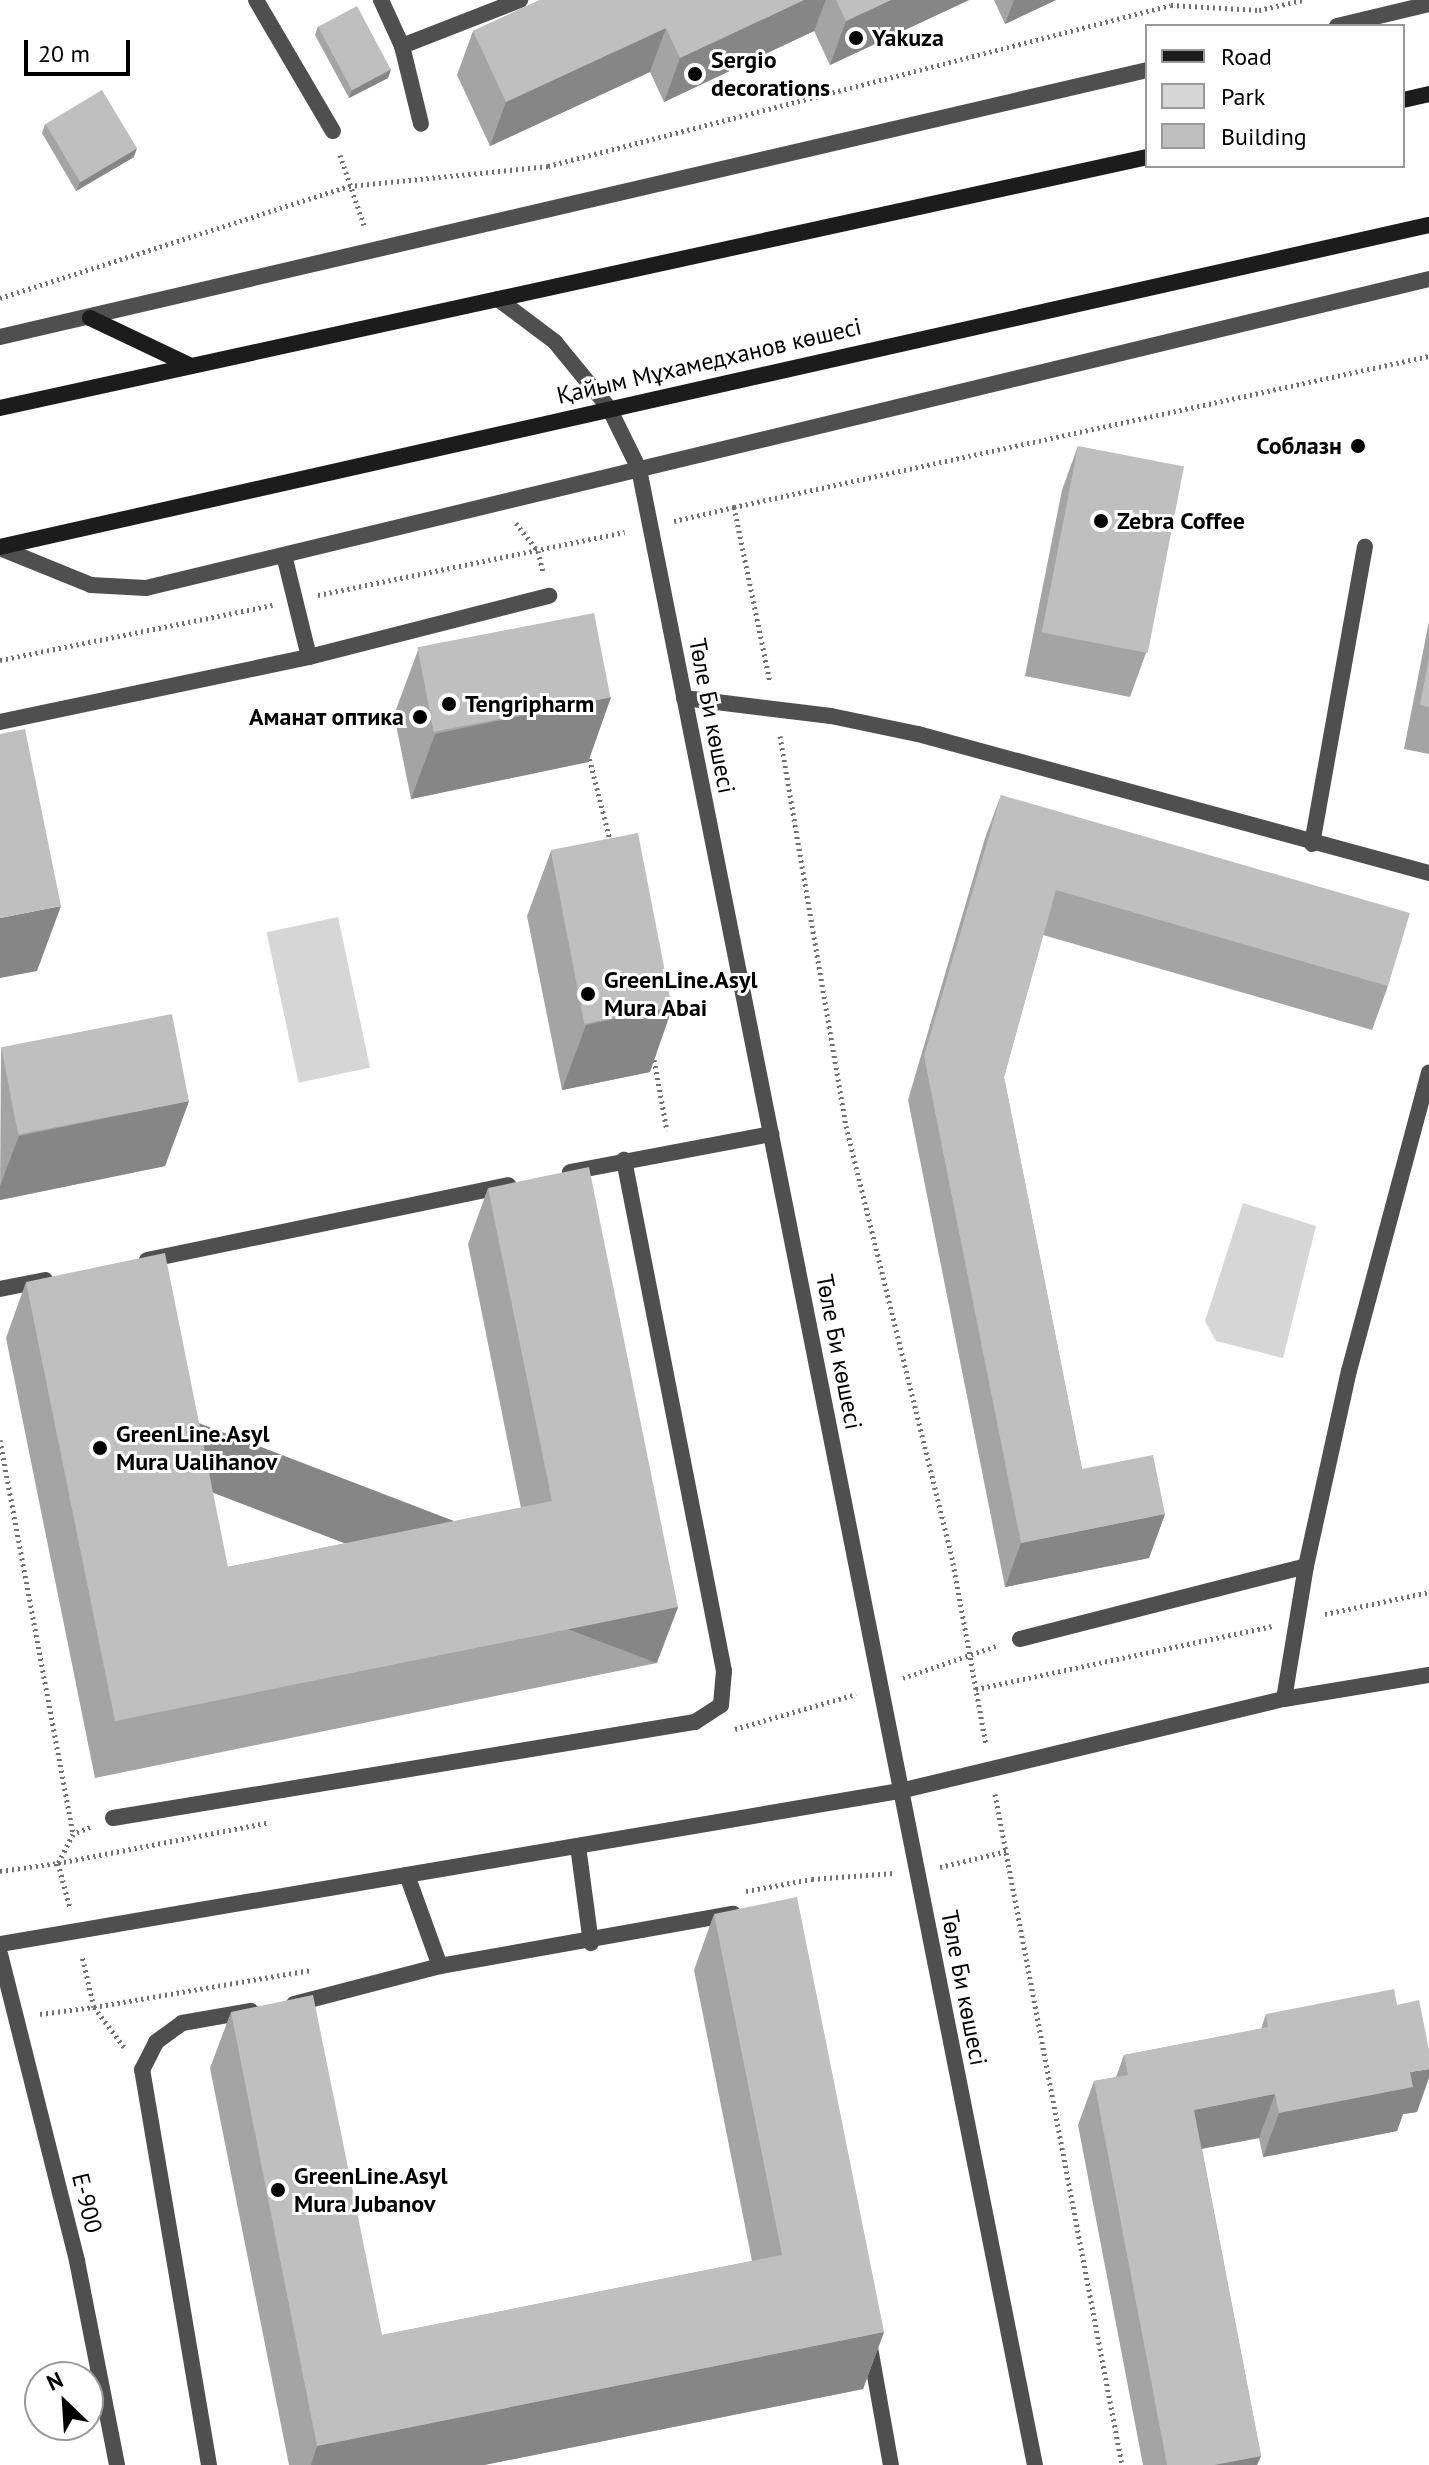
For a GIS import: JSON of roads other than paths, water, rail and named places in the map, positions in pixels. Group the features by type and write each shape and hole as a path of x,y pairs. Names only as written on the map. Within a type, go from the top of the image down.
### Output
{"main road":[{"path":"1405,100 1429,94"},
{"path":"0,408 1145,157"},
{"name":"Қайым Мұхамедханов көшесі","path":"0,548 1429,225"},
{"path":"90,318 191,366"}],"street":[{"path":"256,0 333,131"},
{"path":"381,0 402,46 421,124"},
{"path":"402,46 520,0"},
{"path":"1345,24 1429,4"},
{"path":"0,337 1145,70"},
{"path":"0,548 91,585 146,588 1429,279"},
{"name":"Төле Би көшесі","path":"498,299 555,342 609,408 639,469 1035,2465"},
{"path":"1312,844 1365,547"},
{"path":"284,555 309,657"},
{"path":"0,722 309,657 549,596"},
{"path":"684,698 775,709 918,734 1312,844 1429,873"},
{"path":"1284,1699 1306,1566 1349,1371 1429,1073"},
{"path":"552,1176 771,1134"},
{"path":"113,1818 695,1722 721,1705 724,1671 624,1160"},
{"path":"125,1264 522,1182"},
{"path":"0,1289 62,1277"},
{"path":"1020,1639 1306,1566"},
{"path":"0,1944 900,1791 990,1766 1284,1699 1429,1675"},
{"path":"578,1846 591,1943"},
{"path":"407,1875 440,1966"},
{"path":"209,2465 142,2070 156,2042 182,2023 272,2008 440,1966 750,1914"},
{"name":"E-900","path":"0,1954 77,2261 117,2465"},
{"path":"866,2325 891,2465"}],"place":[{"name":"Yakuza","path":"856,38"},
{"name":"Sergio decorations","path":"695,74"},
{"name":"Соблазн","path":"1358,446"},
{"name":"Zebra Coffee","path":"1101,521"},
{"name":"Tengripharm","path":"449,704"},
{"name":"Аманат оптика","path":"420,717"},
{"name":"GreenLine.Asyl Mura Abai","path":"588,994"},
{"name":"GreenLine.Asyl Mura Ualihanov","path":"100,1448"},
{"name":"GreenLine.Asyl Mura Jubanov","path":"278,2190"}]}
